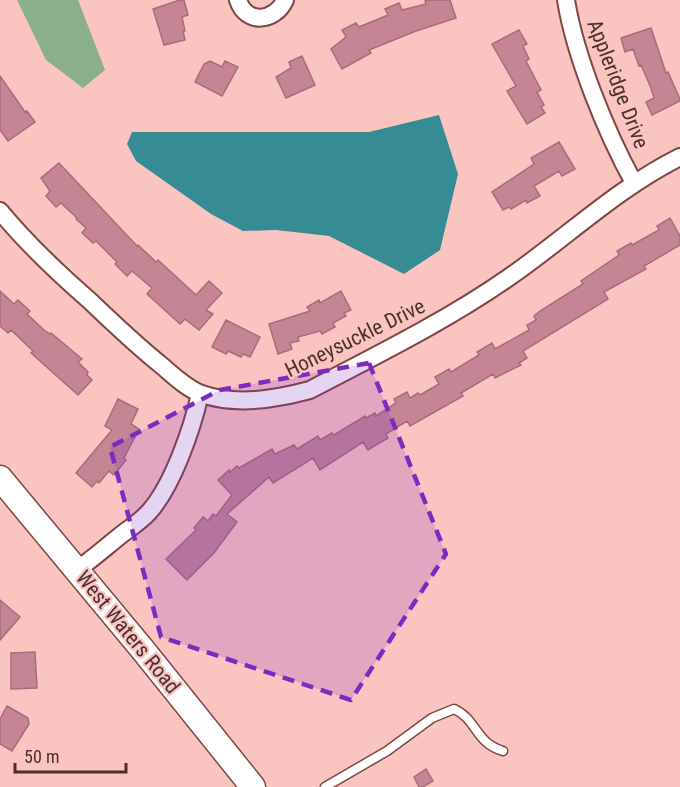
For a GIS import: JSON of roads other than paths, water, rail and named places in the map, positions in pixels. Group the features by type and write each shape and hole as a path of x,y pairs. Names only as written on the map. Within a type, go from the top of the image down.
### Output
{"street":[{"path":"238,0 245,12 261,18 280,10 285,0"},
{"name":"Appleridge Drive","path":"566,0 570,26 594,95 634,183"},
{"name":"Honeysuckle Drive","path":"0,211 16,231 57,271 144,351 200,394 252,401 284,397 310,390 430,326 499,284 634,183 680,157"},
{"path":"77,570 135,525 155,504 171,479 200,394"},
{"name":"West Waters Road","path":"0,478 253,787"}],"lane":[{"path":"325,787 387,751 432,718 454,709 464,713 485,744 503,751"}],"water":[{"path":"439,115 458,174 440,250 404,274 329,236 276,230 243,231 211,214 136,161 127,144 132,132 369,132"}]}
